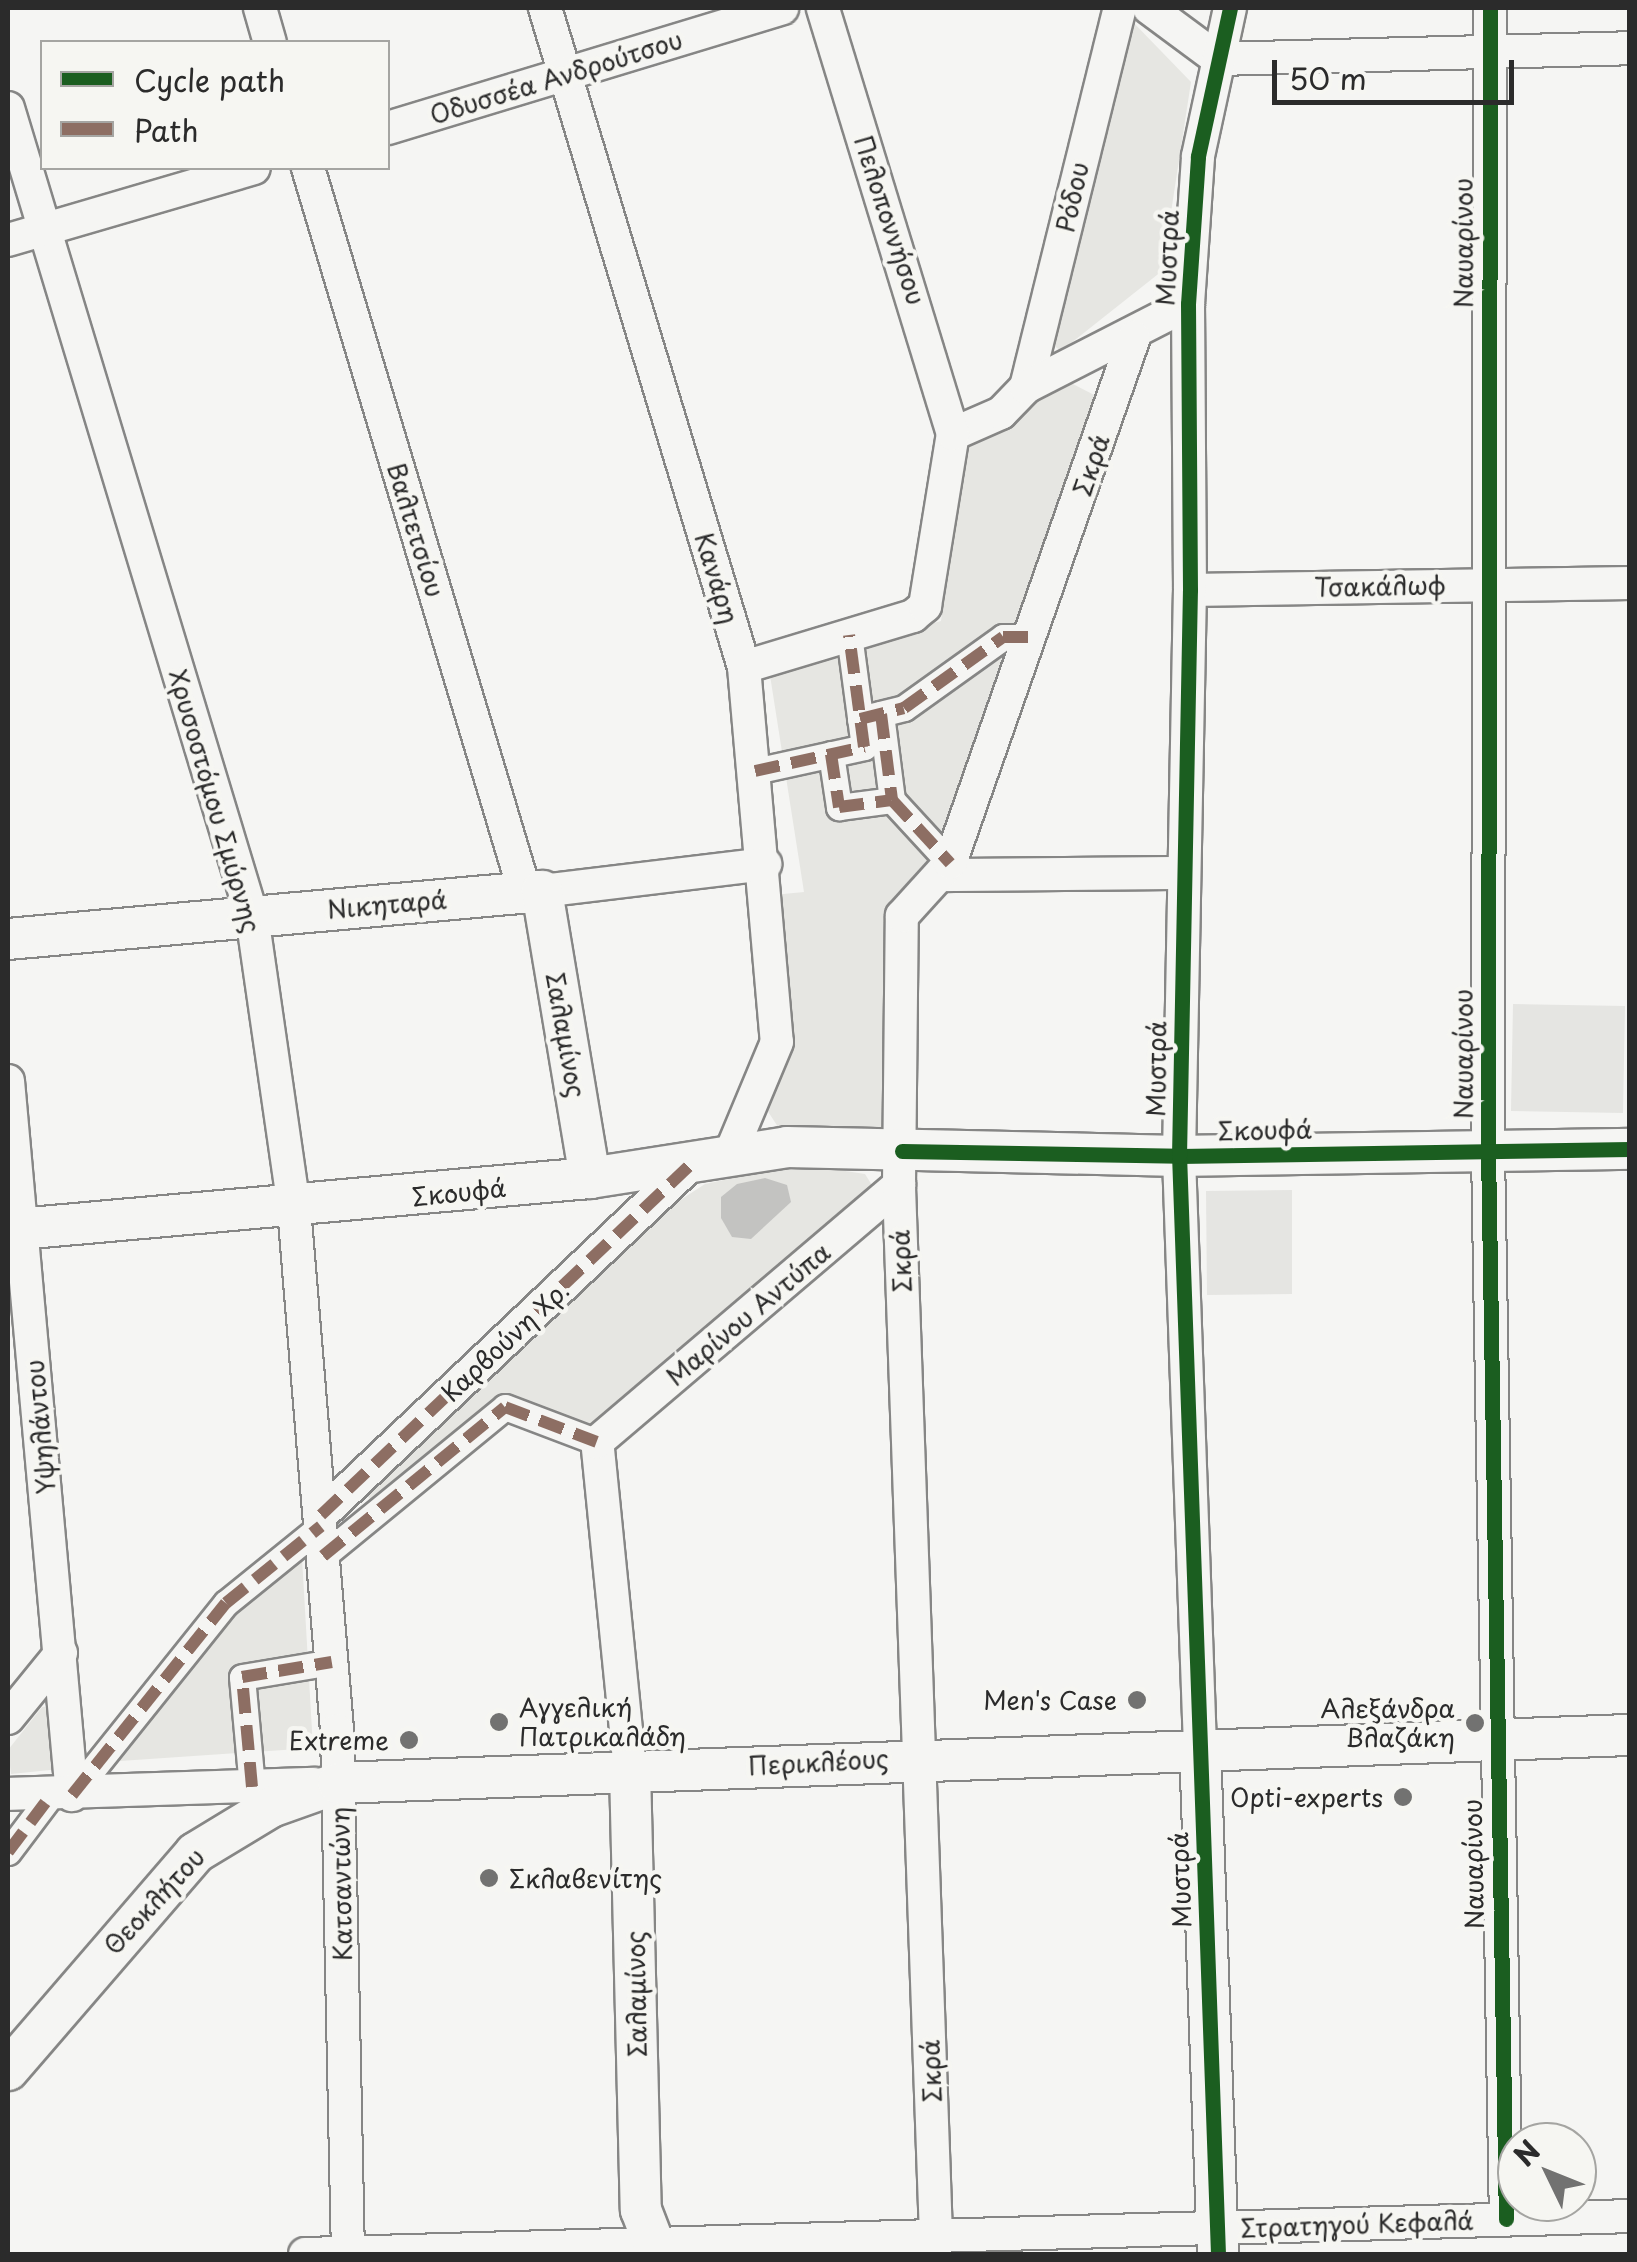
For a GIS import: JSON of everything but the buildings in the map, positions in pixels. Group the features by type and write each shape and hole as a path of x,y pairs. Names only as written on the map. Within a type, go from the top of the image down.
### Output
{"street":[{"path":"260,8 269,40"},
{"name":"Κανάρη","path":"545,8 744,667 766,864 777,1042 708,1163"},
{"name":"Οδυσσέα Ανδρούτσου","path":"390,127 782,8"},
{"name":"Πελοποννήσου","path":"823,8 953,434"},
{"name":"Ρόδου","path":"1026,386 1120,8"},
{"path":"1150,8 1218,60 1630,48"},
{"name":"Μυστρά","path":"1219,2241 1179,1156 1190,590 1188,304 1198,156 1230,8"},
{"name":"Ναυαρίνου","path":"1490,8 1488,1150 1504,2122"},
{"name":"Χρυσοστόμου Σμύρνης","path":"8,108 252,916 294,1208 322,1532"},
{"path":"8,240 247,170"},
{"name":"Βαλτετσίου","path":"309,170 533,892"},
{"path":"744,667 913,616 926,606 953,434 1001,413 1026,386 1134,336 1188,304"},
{"name":"Σκρά","path":"936,2236 923,1757 900,1168 902,916 948,869 1134,336"},
{"name":"Τσακάλωφ","path":"1190,590 1630,582"},
{"path":"849,635 892,800 948,869 1184,873"},
{"path":"871,716 904,708 1003,637 1031,637"},
{"path":"755,771 864,747 871,716"},
{"path":"831,754 839,808 892,800"},
{"name":"Νικηταρά","path":"8,939 533,892 766,864"},
{"name":"Σαλαμίνος","path":"533,892 590,1178"},
{"name":"Υψηλάντου","path":"8,1081 15,1229 61,1653 62,1795"},
{"name":"Σκουφά","path":"15,1229 294,1208 590,1178 708,1163 787,1147 900,1168 1179,1156 1630,1149"},
{"name":"Καρβούνη Χρ.","path":"322,1532 708,1163"},
{"name":"Μαρίνου Αντύπα","path":"596,1442 900,1168"},
{"path":"8,1852 62,1795 226,1603 322,1532 505,1407 596,1442"},
{"name":"Σαλαμίνος","path":"596,1442 630,1770 641,2210 656,2250"},
{"name":"Κατσαντώνη","path":"322,1532 338,1783 348,2254"},
{"path":"8,1718 61,1653"},
{"path":"252,1787 242,1677 332,1662"},
{"name":"Περικλέους","path":"8,1794 62,1795 923,1757 1630,1734"},
{"name":"Θεοκλήτου","path":"8,2070 195,1853 272,1806 338,1783"},
{"name":"Στρατηγού Κεφαλά","path":"1597,2217 1630,2216"},
{"name":"Στρατηγού Κεφαλά","path":"305,2254 656,2250 936,2236 1219,2241 1497,2221"}],"shaded area":[{"path":"1129,18 1191,82 1162,271 1061,351 1049,342"},
{"path":"1071,383 1100,398 947,844 891,912 892,1135 780,1130 767,1110 787,1052 773,895 804,892 769,669 941,621 963,437 1012,427 1024,404"},
{"path":"1513,1004 1625,1006 1623,1113 1511,1111"},
{"path":"799,1164 865,1174 875,1190 614,1418 583,1428 501,1396 370,1499 363,1491 665,1210 705,1184"},
{"path":"765,1178 787,1185 791,1202 751,1239 732,1237 721,1218 721,1197 737,1184"},
{"path":"1292,1190 1292,1294 1207,1295 1206,1191"},
{"path":"302,1558 313,1748 120,1761 118,1755 229,1614"},
{"path":"51,1706 60,1769 11,1774 8,1750 42,1707"}],"marked path":[{"path":"755,771 864,747 849,635"},
{"path":"860,719 904,708 1003,637 1031,637"},
{"path":"881,714 892,800 950,863"},
{"path":"831,754 839,807 892,800"},
{"path":"321,1515 689,1166"},
{"path":"323,1556 505,1407 597,1442"},
{"path":"72,1795 226,1603 321,1526"},
{"path":"252,1787 242,1677 332,1662"},
{"path":"8,1852 51,1795"}],"cycle path":[{"path":"1218,2254 1179,1156 1190,590 1188,304 1198,156 1230,8"},
{"path":"1490,8 1488,1150 1504,2122"},
{"path":"902,1151 1179,1156 1630,1149"}],"place":[{"name":"Men's Case","path":"1137,1700"},
{"name":"Αγγελική Πατρικαλάδη","path":"499,1722"},
{"name":"Αλεξάνδρα Βλαζάκη","path":"1475,1723"},
{"name":"Extreme","path":"409,1740"},
{"name":"Opti-experts","path":"1403,1797"},
{"name":"Σκλαβενίτης","path":"489,1878"}]}
